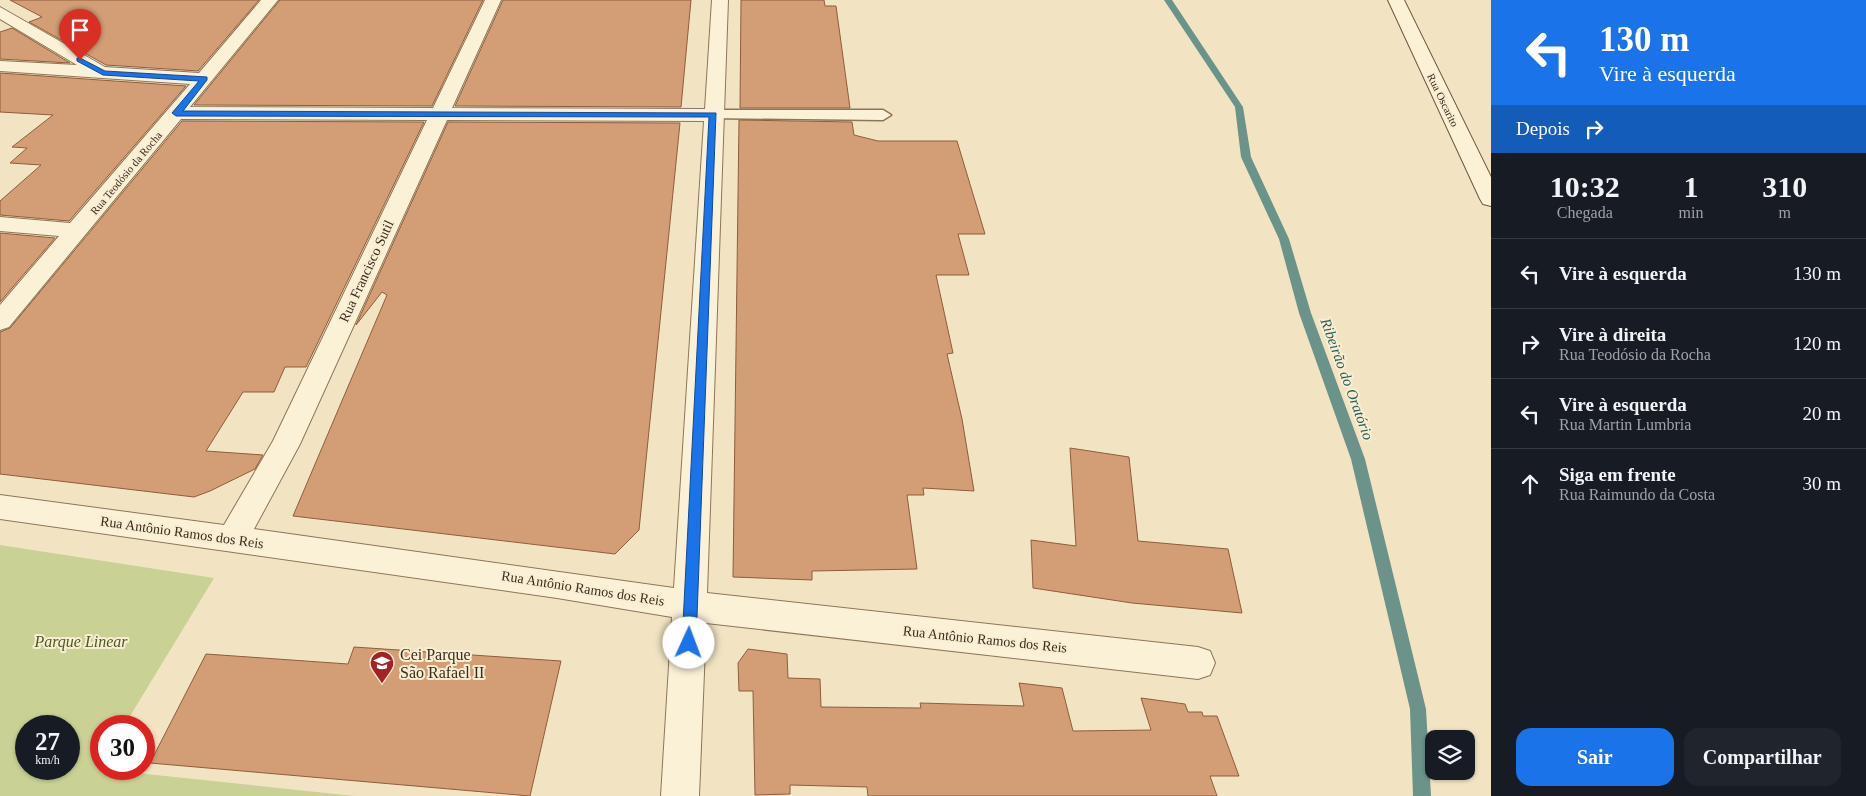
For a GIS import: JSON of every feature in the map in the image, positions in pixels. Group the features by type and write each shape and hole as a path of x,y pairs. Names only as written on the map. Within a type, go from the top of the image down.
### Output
{"street":[{"name":"Rua Teodósio da Rocha","path":"0,321 270,0"},
{"name":"Rua Francisco Sutil","path":"232,539 286,444 493,0"},
{"path":"680,796 720,0"},
{"name":"Rua Oscarito","path":"1396,0 1491,199"},
{"path":"0,12 103,73"},
{"path":"0,66 204,79"},
{"path":"176,113 714,115"},
{"path":"0,224 77,231"},
{"name":"Rua Antônio Ramos dos Reis","path":"0,506 556,584 726,611 1198,662"}],"lane":[{"path":"714,115 883,115"}],"green space":[{"name":"Parque Linear","path":"0,545 214,578 131,715 90,715 90,780 155,780 155,775 355,796 0,796"}],"building":[{"path":"10,0 259,0 198,71 106,65 29,22 42,17"},
{"path":"280,0 483,0 432,106 194,105"},
{"path":"503,0 691,0 681,107 455,106"},
{"path":"741,0 824,0 825,6 836,6 850,108 740,108"},
{"path":"12,28 70,63 0,59 0,32"},
{"path":"0,73 186,86 69,221 0,215 0,201 41,165 10,163 27,148 12,147 53,115 0,112"},
{"path":"739,120 852,122 854,135 878,141 957,141 985,234 958,234 969,275 936,275 953,353 947,354 962,419 974,491 923,488 924,495 907,495 917,569 812,571 812,580 733,577"},
{"path":"182,121 424,122 306,367 285,367 274,392 243,392 206,451 263,455 255,469 194,497 0,474 0,332 10,328"},
{"path":"448,122 680,123 639,530 615,554 293,516 387,295 382,292 356,325"},
{"path":"0,233 55,238 0,302"},
{"path":"1070,448 1129,457 1138,541 1228,549 1242,613 1132,603 1033,588 1031,540 1076,546"},
{"path":"354,647 561,661 530,796 155,763 155,753 206,654 348,664"},
{"path":"748,649 787,654 788,678 820,679 821,707 921,708 920,703 1024,706 1019,683 1062,688 1073,731 1151,730 1141,698 1185,704 1188,712 1202,712 1203,716 1217,716 1239,776 1210,776 1217,796 868,796 867,787 790,785 790,794 755,795 753,691 739,691 738,663"}],"waterway":[{"name":"Ribeirão do Oratório","path":"1168,0 1239,107 1246,157 1284,239 1305,313 1358,459 1418,709 1422,796"}],"place":[{"name":"Cei Parque São Rafael II","path":"382,684"}],"route":[{"path":"80,60 103,73 204,79 176,113 714,115 689,643"}]}
